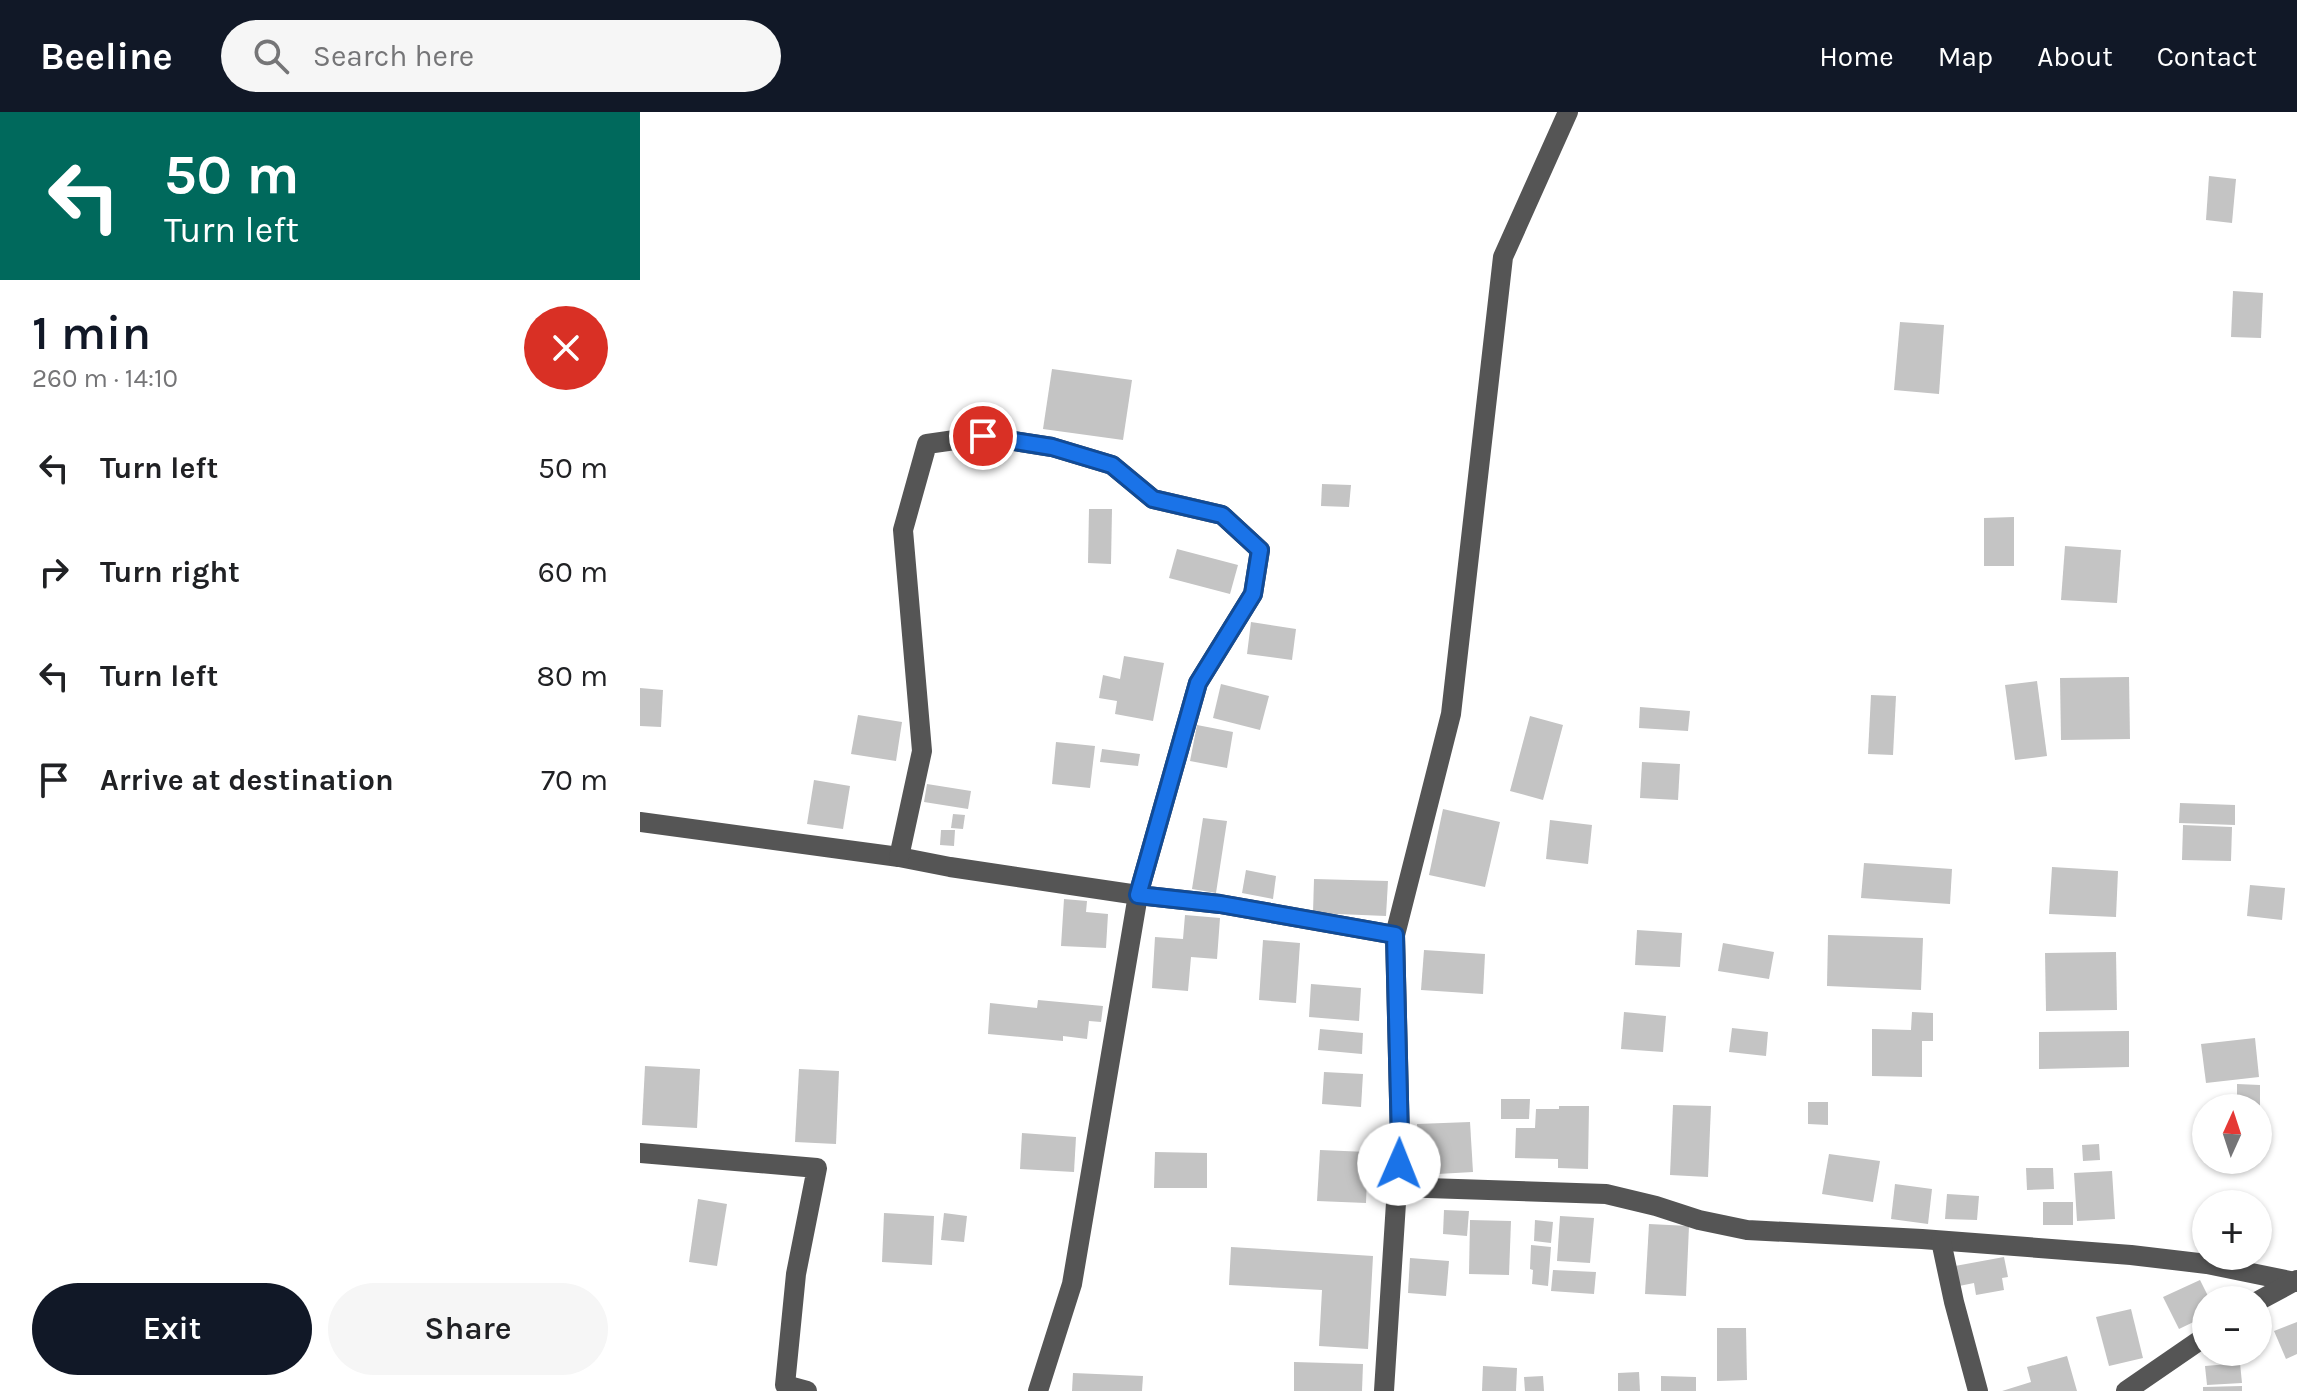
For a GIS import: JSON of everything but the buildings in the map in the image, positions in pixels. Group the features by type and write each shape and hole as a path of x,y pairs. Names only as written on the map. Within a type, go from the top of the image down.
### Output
{"street":[{"path":"1384,1391 1400,1140 1395,935 1451,714 1503,257 1568,112"},
{"path":"899,857 922,751 903,530 927,444 983,436 1052,447 1112,465 1153,499 1222,515 1260,550 1253,594 1198,683 1138,895 1072,1284 1038,1391"},
{"path":"640,822 899,857 1138,895 1220,904 1395,935"},
{"path":"640,1153 817,1168 796,1274 784,1388 807,1391"},
{"path":"1397,1187 1606,1194 1747,1230 1941,1241 2177,1261 2296,1281"},
{"path":"1941,1241 1978,1391"},
{"path":"2272,1294 2296,1281"},
{"path":"2126,1391 2192,1346"}],"route":[{"path":"983,436 1052,447 1112,465 1153,499 1222,515 1260,550 1253,594 1198,683 1138,895 1220,904 1395,935 1399,1164"}]}
